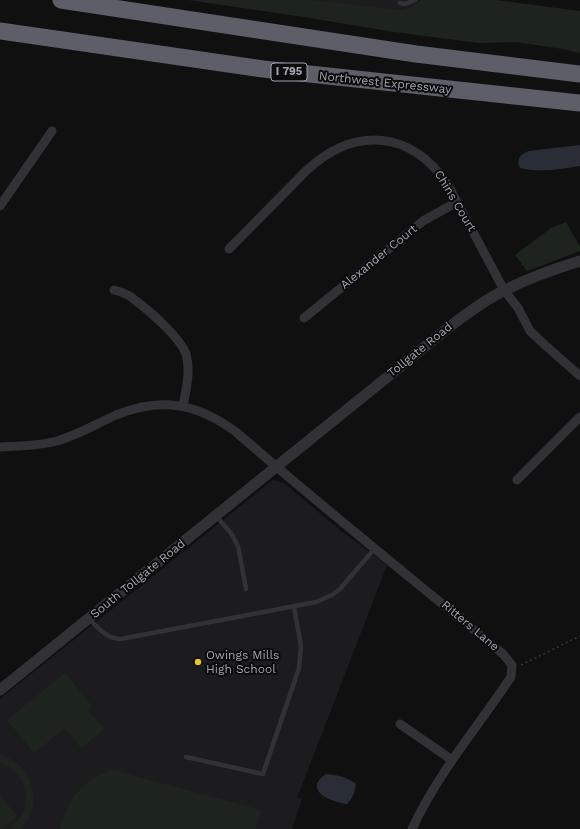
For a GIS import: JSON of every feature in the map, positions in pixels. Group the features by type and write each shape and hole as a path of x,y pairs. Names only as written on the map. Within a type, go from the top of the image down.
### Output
{"highway":[{"path":"61,0 408,52 580,74"},
{"name":"Northwest Expressway","path":"0,33 263,69 580,103"}],"street":[{"path":"0,206 52,131"},
{"name":"Chins Court","path":"229,249 318,159 330,151 355,142 369,140 396,143 417,153 434,166 457,202 504,290 518,308 530,331 580,376"},
{"name":"Alexander Court","path":"304,318 408,233 428,218 457,202"},
{"name":"Tollgate Road","path":"276,467 448,328 477,307 504,290 551,270 580,261"},
{"path":"114,290 125,293 136,300 173,334 183,347 187,359 188,374 183,406"},
{"name":"Ritters Lane","path":"0,447 33,445 57,441 116,416 154,405 183,406 211,416 224,424 345,525 375,548 503,654 512,665"},
{"path":"517,480 580,417"},
{"name":"South Tollgate Road","path":"0,690 276,467"},
{"path":"412,829 426,800 452,760 511,677 512,665"},
{"path":"400,724 452,760"}],"lane":[{"path":"400,3 405,4 415,0"},
{"path":"216,516 231,533 238,546 246,589"},
{"path":"89,618 108,636 115,639 121,639 316,602 332,595 349,579 375,548"},
{"path":"186,757 263,774 299,668 301,646 294,607"}],"path":[{"path":"512,665 525,663 580,636"}],"shaded area":[{"path":"188,0 311,0 401,10 410,8 421,0 495,0 580,11 580,53 516,42 479,43 395,32"},
{"path":"268,0 434,0 394,17"},
{"path":"580,145 580,166 550,170 535,170 520,168 518,162 523,154 529,151"},
{"path":"566,222 580,247 580,251 527,271 515,255 551,228"},
{"name":"Owings Mills High School","path":"273,480 285,484 341,531 387,565 297,798 302,799 292,829 0,829 0,699"},
{"path":"65,673 92,706 88,710 104,729 81,748 65,728 34,753 7,720"},
{"path":"0,755 17,763 28,777 32,786 33,805 31,814 20,829 9,829 19,819 24,810 26,794 24,786 15,772 0,763"},
{"path":"113,770 261,810 256,829 60,829 67,808 78,792 93,779"},
{"path":"326,774 346,778 356,784 353,795 347,804 327,798 318,790 317,785 319,780"},
{"path":"0,795 17,816 1,829 0,829"}],"place":[{"name":"Owings Mills High School","path":"198,662"}]}
